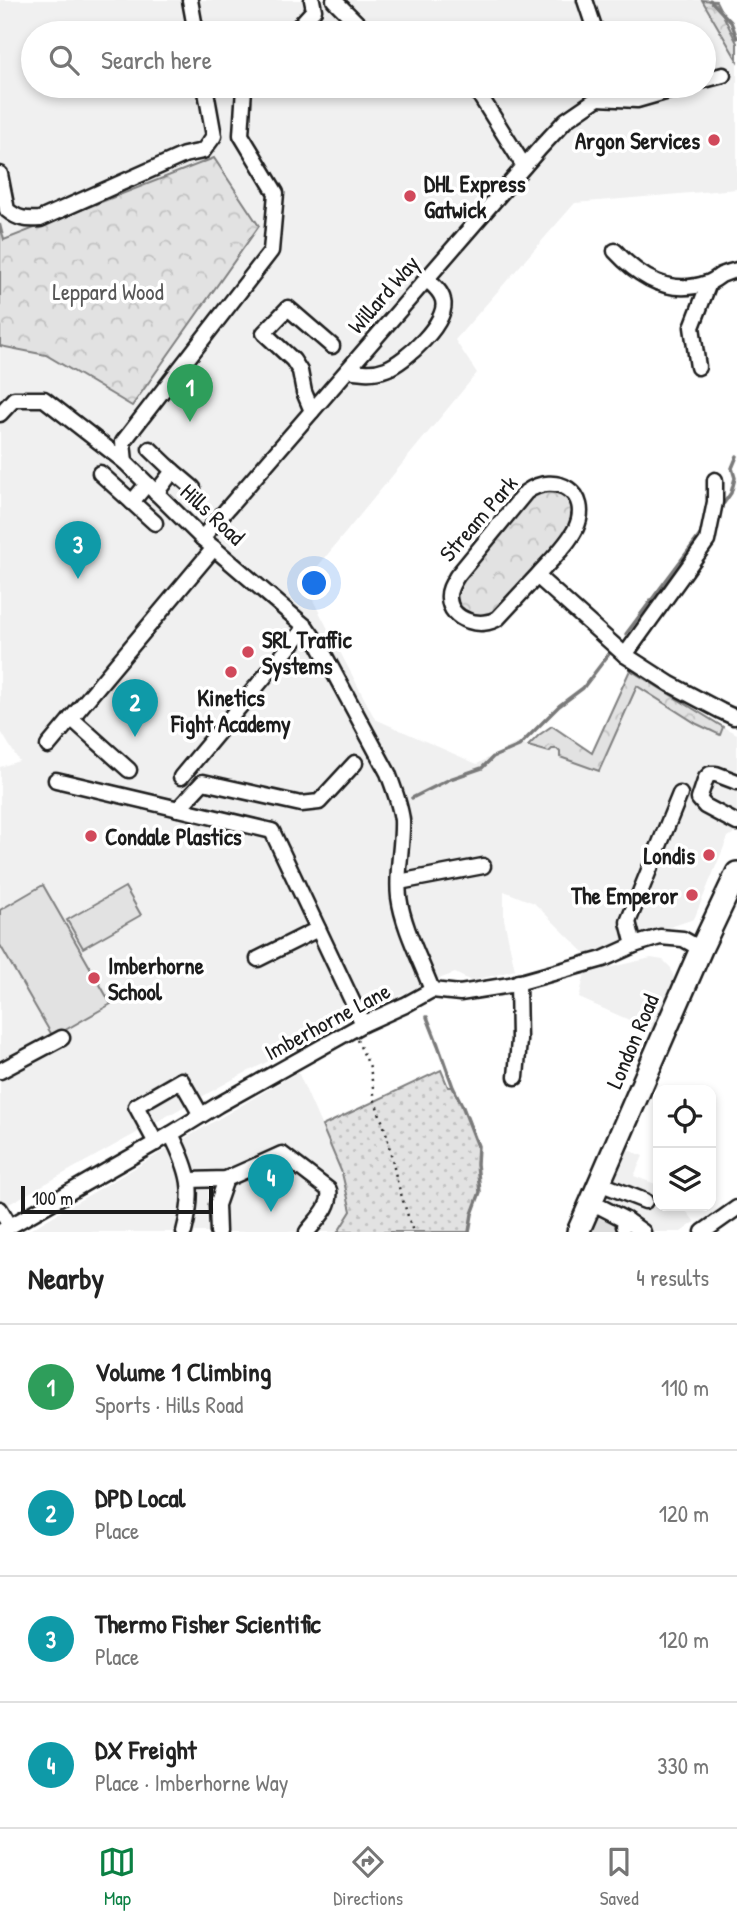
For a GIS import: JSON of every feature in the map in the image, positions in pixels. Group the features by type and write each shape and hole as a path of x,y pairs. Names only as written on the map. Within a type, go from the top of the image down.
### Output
{"highway":[{"name":"London Road","path":"578,1232 609,1211 701,949 737,873"}],"street":[{"path":"190,0 194,21"},
{"path":"304,21 314,10 312,0 321,0"},
{"path":"334,0 355,21"},
{"path":"585,0 592,21"},
{"path":"716,77 723,75"},
{"path":"0,174 6,211 26,220 40,219 184,155 203,151 214,136 207,98"},
{"path":"125,462 123,442 271,251 276,193 241,135 243,98"},
{"path":"482,98 524,166"},
{"name":"Willard Way","path":"48,746 312,411 524,166 566,120 593,98"},
{"path":"615,251 627,264 664,286 679,288 709,283 737,270"},
{"path":"348,370 377,372 389,368 410,354 438,323 444,310 443,299 426,279"},
{"path":"698,367 692,327 709,283"},
{"path":"312,411 304,393 300,371 293,360 264,334 288,308 332,346"},
{"name":"Hills Road","path":"0,414 14,399 44,399 125,462 208,543 306,627 319,645 388,773 395,791 402,822 399,898 432,990"},
{"path":"150,449 193,488"},
{"path":"132,502 173,471"},
{"path":"100,473 155,523"},
{"path":"625,655 707,541 715,502 715,480"},
{"name":"Stream Park","path":"537,484 565,486 576,497 580,512 576,527 537,576 498,618 490,623 471,622 461,618 448,599 457,576 526,492 537,484"},
{"path":"537,576 625,655 721,712 737,716"},
{"path":"181,777 306,627"},
{"path":"71,718 129,770"},
{"path":"178,809 202,782 301,804 319,802 355,763"},
{"path":"737,782 716,774 708,775 699,799 705,806 737,823"},
{"path":"56,780 272,831 318,929 358,1027"},
{"path":"634,945 628,922 680,794"},
{"path":"399,882 483,866"},
{"path":"258,959 318,929"},
{"path":"432,990 460,993 518,982 603,959 660,937 683,939 701,949"},
{"path":"516,1077 519,1040 518,982"},
{"name":"Imberhorne Lane","path":"5,1229 358,1027 432,990"},
{"path":"0,1072 62,1038"},
{"path":"156,1143 136,1106 181,1080 201,1115"},
{"path":"171,1134 183,1158 189,1180 190,1208 184,1232"},
{"path":"189,1180 226,1179 282,1154 329,1190 330,1199 327,1205 307,1232"},
{"path":"218,1232 217,1205 226,1179"},
{"path":"609,1211 645,1201"},
{"path":"704,1232 737,1208"},
{"path":"0,1209 5,1229"},
{"path":"609,1211 643,1232"}],"path":[{"path":"358,1027 370,1067 375,1101 413,1232"}],"shaded area":[{"path":"0,0 702,0 714,21 21,21 21,98 716,98 716,24 737,60 737,189 575,203 455,340 477,373 304,583 375,719 477,764 517,743 549,752 557,749 560,757 599,771 637,686 697,724 719,734 723,727 737,734 737,831 728,837 694,919 587,955 534,903 504,891 504,919 515,970 471,981 455,973 417,987 239,1076 0,1209 0,767 19,761 0,730 0,346 46,355 132,406 214,159 3,240 0,224"},
{"path":"651,958 663,960 671,968 674,979 652,1030 579,998 585,973"},
{"path":"298,1072 342,1173 351,1212 338,1232 26,1232"},
{"path":"628,1150 643,1156 634,1176 653,1183 653,1211 686,1211 695,1222 681,1232 592,1232"}],"green space":[{"path":"702,0 716,1 737,43 737,60 716,21"},
{"name":"Leppard Wood","path":"214,158 259,226 132,406 46,355 0,346 0,224 4,240"},
{"path":"555,487 571,499 574,511 567,533 491,618 463,611 456,602 456,585 531,494"},
{"path":"630,670 723,727 720,735 697,724 637,686 599,771 560,757 557,749 549,752 528,746 552,726 592,753"},
{"path":"43,885 111,1004 53,1037 0,945 0,910"},
{"path":"125,887 141,915 83,948 67,920"},
{"path":"441,1070 448,1087 453,1087 462,1105 478,1146 480,1192 469,1232 338,1232 351,1211 342,1173 322,1126"}],"waterway":[{"path":"710,0 731,22 737,38"},
{"path":"724,503 731,493 735,478 732,468 737,456"},
{"path":"626,634 700,535"},
{"path":"412,798 450,779 482,768 493,757 519,746 559,706 583,688 612,650"},
{"path":"427,1017 478,1146 480,1192 469,1232"}],"tunnel":[{"path":"596,1232 602,1216"},
{"path":"607,1232 612,1220"}],"place":[{"name":"Argon Services","path":"714,140"},
{"name":"DHL Express Gatwick","path":"410,196"},
{"name":"Volume 1 Climbing","path":"190,422"},
{"name":"Thermo Fisher Scientific","path":"78,579"},
{"name":"SRL Traffic Systems","path":"248,652"},
{"name":"Kinetics Fight Academy","path":"231,672"},
{"name":"DPD Local","path":"135,737"},
{"name":"Condale Plastics","path":"91,836"},
{"name":"Londis","path":"709,855"},
{"name":"The Emperor","path":"692,895"},
{"name":"Imberhorne School","path":"94,978"},
{"name":"DX Freight","path":"271,1212"}]}
